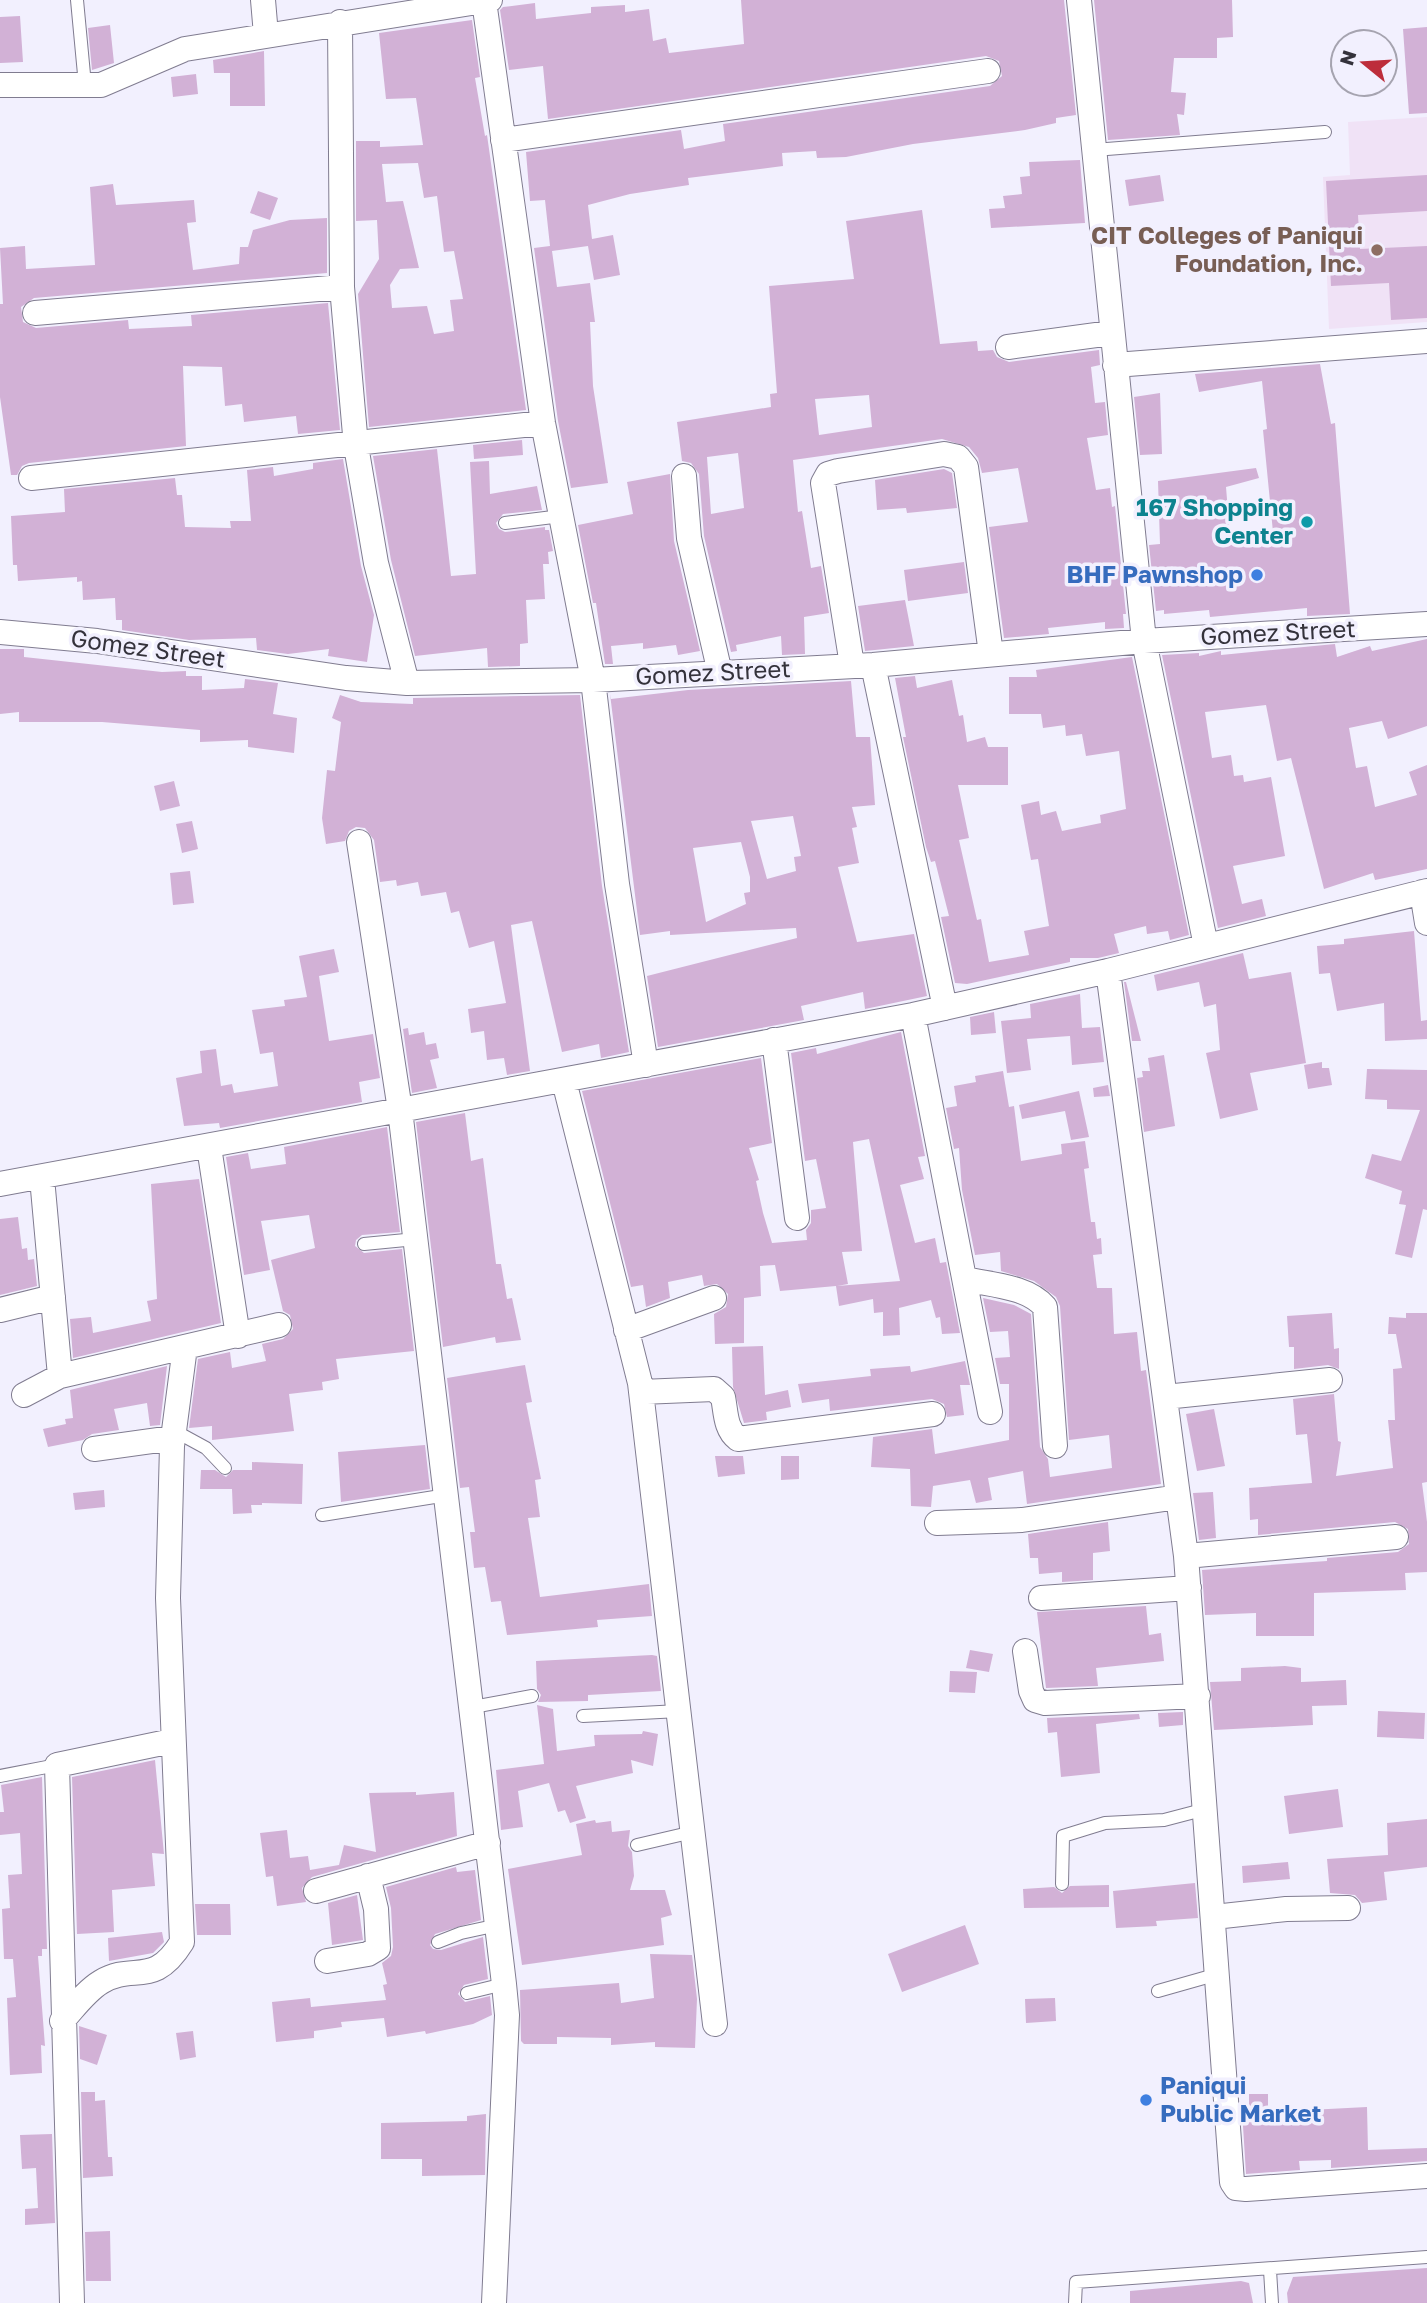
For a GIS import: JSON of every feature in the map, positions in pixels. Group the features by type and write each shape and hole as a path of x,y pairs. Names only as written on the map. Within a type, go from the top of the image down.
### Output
{"street":[{"path":"263,0 267,35"},
{"path":"0,85 85,85 118,78 185,49 490,0"},
{"path":"1079,0 1144,641 1206,946"},
{"path":"484,1 543,423 593,680 617,884 646,1065"},
{"path":"340,22 342,287 356,446 376,563 407,683"},
{"path":"503,140 988,71"},
{"path":"35,313 342,287"},
{"path":"1008,346 1111,333"},
{"path":"1115,365 1427,341"},
{"path":"31,478 356,446 543,423"},
{"path":"944,1008 863,665 824,483 828,474 944,454 958,457 966,467 990,654"},
{"path":"684,476 689,538 720,673"},
{"name":"Gomez Street","path":"0,632 97,641 346,678 407,683 593,680 863,665 1144,641 1427,624"},
{"path":"359,842 400,1110 505,1984 507,2015 494,2303"},
{"path":"0,1184 913,1015 1108,971 1425,891 1427,923"},
{"path":"1108,971 1186,1556 1232,2182 1236,2188 1427,2176"},
{"path":"913,1015 990,1412"},
{"path":"774,1040 797,1219"},
{"path":"564,1081 641,1392 715,2024"},
{"path":"209,1147 237,1336"},
{"path":"42,1178 60,1377"},
{"path":"965,1279 1026,1293 1038,1298 1045,1307 1055,1446"},
{"path":"0,1310 53,1297"},
{"path":"626,1331 715,1298"},
{"path":"24,1395 60,1377 279,1325"},
{"path":"62,2021 104,1980 143,1973 170,1961 182,1942 168,1598 173,1434 185,1347"},
{"path":"1165,1396 1329,1380"},
{"path":"641,1392 714,1389 723,1397 727,1422 732,1434 738,1439 933,1413"},
{"path":"94,1449 173,1434"},
{"path":"937,1523 1022,1520 1178,1497"},
{"path":"1186,1556 1396,1538"},
{"path":"1041,1598 1189,1588"},
{"path":"1025,1651 1031,1691 1035,1700 1045,1703 1198,1696"},
{"path":"72,2303 62,2021 57,1765 172,1741"},
{"path":"316,1891 488,1843"},
{"path":"327,1961 368,1954 378,1948 376,1909 368,1876"},
{"path":"1214,1916 1286,1909 1348,1908"}],"lane":[{"path":"77,0 85,85"},
{"path":"1094,150 1325,132"},
{"path":"505,523 561,516"},
{"path":"364,1244 416,1239"},
{"path":"173,1434 206,1448 225,1468"},
{"path":"322,1515 447,1495"},
{"path":"473,1707 532,1696"},
{"path":"583,1716 679,1711"},
{"path":"0,1776 57,1765"},
{"path":"1062,1884 1063,1836 1105,1823 1164,1820 1206,1809"},
{"path":"637,1845 693,1832"},
{"path":"438,1942 461,1933 498,1925"},
{"path":"1158,1991 1218,1974"},
{"path":"467,1993 505,1984"},
{"path":"1075,2303 1076,2283 1427,2258"},
{"path":"1270,2270 1272,2303"}],"shaded area":[{"name":"CIT Colleges of Paniqui Foundation, Inc.","path":"1427,117 1427,322 1329,329 1323,177 1350,175 1348,122"}],"building":[{"path":"741,0 1064,0 1076,115 1056,118 1056,123 1025,130 913,144 846,157 817,158 816,151 782,153 783,166 688,178 689,185 630,194 588,205 592,239 613,235 620,275 594,280 588,246 552,251 557,287 590,283 595,322 590,322 593,386 608,483 571,488 558,421 534,248 550,246 545,200 530,201 526,152 681,130 684,149 725,141 723,124 990,86 1002,76 999,61 986,56 548,119 543,66 509,70 500,10 503,7 535,3 536,19 591,13 591,7 625,5 625,12 649,9 653,41 666,38 669,53 744,44"},
{"path":"1094,0 1232,0 1233,37 1217,38 1217,58 1174,58 1171,92 1186,93 1184,115 1177,114 1180,135 1108,140"},
{"path":"20,16 23,62 0,63 0,17"},
{"path":"472,20 480,77 475,78 485,136 487,135 526,410 369,427 358,294 379,259 377,220 356,221 356,141 380,141 380,147 423,145 416,98 386,99 379,33","holes":["418,163 424,198 437,196 444,252 454,251 463,299 450,300 454,331 434,334 427,306 392,308 390,285 400,269 419,268 403,201 386,202 382,164"]},
{"path":"110,25 114,63 92,70 88,28"},
{"path":"1427,27 1427,113 1409,114 1403,29"},
{"path":"264,51 265,106 230,106 230,73 214,73 213,60"},
{"path":"196,74 198,94 173,97 171,77"},
{"path":"1080,160 1085,223 991,228 989,209 1005,208 1003,196 1022,194 1020,177 1030,176 1029,162"},
{"path":"1160,175 1164,201 1129,206 1125,180"},
{"path":"1427,175 1427,211 1358,215 1360,249 1427,246 1427,318 1391,320 1389,283 1331,286 1326,181"},
{"path":"113,184 116,205 194,200 196,222 187,223 193,270 239,264 240,247 248,247 253,230 290,220 327,218 327,273 34,298 21,307 23,322 36,328 128,320 129,329 192,326 191,315 328,303 340,430 298,434 296,416 244,422 242,404 225,406 222,367 183,366 186,446 29,463 22,466 17,475 11,475 0,397 0,304 3,304 0,248 25,246 26,269 95,265 90,187"},
{"path":"258,191 278,198 270,220 250,213"},
{"path":"922,210 940,344 977,341 978,351 993,350 997,357 1009,362 1099,350 1100,365 1091,367 1095,403 1105,402 1108,435 1087,438 1096,490 1110,488 1112,507 1115,506 1126,614 1123,614 1124,628 1105,629 1105,622 1048,628 1049,634 1004,638 989,527 1028,522 1018,468 982,473 978,458 969,447 942,439 793,460 798,512 802,511 811,568 821,566 829,613 804,617 805,654 782,655 781,636 736,645 737,651 731,652 704,536 699,474 691,463 682,461 677,422 771,407 770,394 777,393 769,286 854,279 846,221","holes":["869,395 872,427 819,435 815,399","738,453 744,508 711,514 707,457"]},
{"path":"1320,364 1331,424 1335,423 1350,614 1307,616 1307,608 1210,617 1209,610 1164,614 1164,610 1156,611 1149,545 1160,544 1158,481 1256,468 1259,478 1226,487 1230,536 1273,532 1263,430 1267,429 1262,381 1199,392 1195,374"},
{"path":"1160,393 1162,454 1140,455 1134,397"},
{"path":"522,440 523,455 474,459 473,445"},
{"path":"437,449 451,576 476,574 470,462 489,461 490,494 537,486 542,510 503,514 496,523 499,529 505,532 545,527 545,530 549,530 553,551 548,552 549,564 543,564 545,599 526,600 528,643 520,644 520,666 488,667 487,648 415,656 391,560 373,456"},
{"path":"343,459 361,566 374,615 367,662 328,656 329,649 288,654 257,650 256,638 189,640 122,630 122,620 116,620 115,598 83,600 82,581 77,582 77,577 18,581 17,565 13,565 11,516 65,512 64,489 175,478 177,495 182,495 185,527 231,528 230,521 251,521 247,470 273,467 274,476 313,469 313,463"},
{"path":"944,469 952,473 957,508 907,513 906,508 877,510 875,480"},
{"path":"670,474 674,541 700,651 678,655 676,645 643,649 643,643 611,646 613,664 605,664 596,603 593,603 578,525 633,514 627,482"},
{"path":"964,562 968,593 908,601 904,570"},
{"path":"905,600 914,646 865,651 858,606"},
{"path":"1427,639 1427,726 1388,739 1382,721 1349,728 1356,768 1367,766 1375,807 1417,795 1409,772 1427,765 1427,869 1375,880 1373,873 1324,889 1291,758 1277,761 1266,705 1205,712 1212,758 1231,755 1234,776 1243,775 1244,782 1271,777 1285,856 1233,866 1242,904 1262,899 1266,916 1218,928 1162,655 1199,653 1199,656 1221,651 1221,655 1335,644 1337,657 1370,646 1372,651"},
{"path":"0,649 24,649 24,657 162,672 186,671 186,676 202,676 202,690 244,688 245,679 278,683 273,714 297,718 294,753 248,747 248,740 200,742 200,730 102,722 19,722 19,712 0,714"},
{"path":"1132,657 1189,935 1170,940 1168,931 1147,934 1146,926 1114,934 1119,953 1098,958 1070,958 1070,962 967,984 955,983 941,917 949,916 935,861 931,862 926,847 903,737 906,737 895,678 915,676 917,688 952,680 959,716 963,715 967,742 985,737 988,747 1008,747 1008,785 958,785 969,838 959,840 977,920 981,919 989,962 1029,955 1024,931 1049,926 1038,859 1031,860 1021,805 1039,801 1041,815 1056,811 1062,831 1101,823 1100,815 1126,809 1119,751 1086,756 1082,734 1066,736 1065,725 1043,728 1041,714 1009,714 1009,677 1037,677 1036,670"},
{"path":"851,681 856,737 870,737 875,805 852,807 857,827 852,828 859,863 838,867 857,942 914,934 927,996 865,1009 863,992 801,1006 804,1020 658,1047 647,976 797,938 796,928 670,935 670,931 640,935 610,694 611,699 688,690","holes":["793,816 801,856 794,857 796,871 767,879 751,821","741,842 750,877 750,892 744,893 746,904 706,922 693,848"]},
{"path":"340,695 361,702 413,704 413,698 580,695 602,886 629,1052 601,1058 599,1044 562,1052 532,921 511,925 530,1071 507,1075 504,1058 487,1060 484,1031 471,1033 468,1009 506,1003 494,941 469,948 459,911 451,913 446,892 421,896 418,882 397,886 396,880 380,882 374,840 365,828 356,827 349,831 345,841 326,844 322,818 327,770 335,771 341,722 332,718"},
{"path":"174,781 180,806 160,811 154,786"},
{"path":"192,821 198,849 182,853 176,824"},
{"path":"190,871 194,903 173,905 170,873"},
{"path":"1414,931 1421,1021 1427,1020 1427,1039 1385,1041 1384,1003 1337,1011 1330,973 1319,974 1317,946 1344,944 1344,939"},
{"path":"334,949 339,972 319,976 329,1041 373,1034 380,1078 359,1082 362,1102 220,1128 219,1123 184,1126 176,1078 202,1073 200,1051 216,1049 221,1086 232,1084 234,1093 278,1086 273,1052 260,1054 252,1010 285,1006 284,1000 307,997 299,956"},
{"path":"1243,953 1249,979 1291,972 1306,1063 1250,1073 1258,1110 1220,1119 1206,1053 1220,1050 1216,1004 1204,1007 1199,982 1157,991 1154,975"},
{"path":"1126,982 1141,1041 1132,1041"},
{"path":"1080,994 1082,1028 1100,1027 1104,1062 1072,1065 1070,1036 1027,1039 1031,1070 1007,1073 1001,1021 1031,1018 1030,1004"},
{"path":"994,1012 996,1033 971,1035 970,1017"},
{"path":"408,1028 409,1035 424,1032 426,1045 436,1043 439,1058 430,1060 437,1088 412,1093 403,1029"},
{"path":"901,1032 925,1156 918,1157 924,1179 900,1185 915,1243 935,1238 940,1263 946,1262 960,1333 942,1334 940,1317 936,1318 931,1300 899,1308 900,1335 883,1336 883,1312 874,1313 873,1299 839,1306 836,1286 780,1291 775,1265 760,1266 761,1296 744,1298 744,1343 715,1344 714,1314 726,1307 728,1294 717,1284 704,1286 702,1275 668,1282 670,1298 646,1307 643,1285 631,1287 582,1091 761,1058 772,1143 749,1148 759,1180 756,1181 763,1213 772,1243 807,1240 806,1230 811,1223 811,1210 826,1208 816,1159 805,1161 791,1053 816,1048 817,1054","holes":["869,1139 900,1281 837,1286 848,1284 842,1252 862,1251 853,1142"]},
{"path":"1164,1055 1175,1126 1144,1132 1137,1078 1143,1077 1142,1071 1150,1071 1148,1058"},
{"path":"1322,1062 1322,1068 1329,1068 1332,1085 1308,1089 1304,1065"},
{"path":"1367,1069 1427,1070 1427,1210 1423,1209 1412,1258 1395,1254 1406,1205 1399,1204 1402,1191 1365,1178 1372,1154 1401,1161 1420,1110 1387,1109 1387,1100 1365,1099"},
{"path":"1003,1071 1009,1107 1014,1106 1021,1161 1062,1154 1061,1144 1085,1141 1089,1168 1084,1169 1091,1222 1095,1222 1097,1239 1101,1238 1102,1254 1093,1255 1097,1288 1112,1288 1114,1334 1137,1332 1141,1371 1146,1370 1161,1484 1027,1504 1023,1471 988,1478 992,1500 976,1503 970,1480 933,1486 931,1507 911,1506 910,1469 871,1467 873,1437 932,1429 935,1454 1009,1440 1009,1384 1000,1384 995,1358 1010,1357 1008,1331 990,1332 983,1298 1014,1305 1031,1314 1040,1447 1048,1459 1050,1477 1112,1468 1109,1435 1069,1440 1060,1306 1056,1297 1034,1281 1001,1271 1000,1252 975,1255 962,1190 959,1148 954,1149 946,1108 957,1106 954,1086 976,1082 975,1076"},
{"path":"1108,1085 1110,1096 1094,1097 1093,1088"},
{"path":"1079,1091 1089,1137 1071,1140 1065,1111 1022,1119 1019,1105"},
{"path":"465,1113 471,1161 483,1158 496,1264 501,1264 507,1299 512,1298 521,1340 496,1343 495,1337 443,1347 416,1122"},
{"path":"387,1127 400,1232 362,1235 356,1240 355,1246 364,1253 402,1249 414,1351 336,1359 339,1379 322,1382 323,1390 289,1394 294,1431 212,1440 212,1426 189,1428 198,1359 230,1352 232,1368 266,1361 262,1344 283,1339 293,1329 290,1315 283,1311 271,1260 315,1248 309,1215 261,1221 270,1270 244,1275 226,1157 248,1153 251,1169 286,1164 284,1147"},
{"path":"199,1179 221,1323 73,1358 70,1319 91,1317 93,1333 151,1321 147,1301 157,1299 151,1184"},
{"path":"18,1217 22,1249 27,1248 28,1260 34,1259 37,1286 0,1295 0,1219"},
{"path":"1332,1313 1334,1349 1339,1348 1339,1369 1328,1365 1294,1369 1294,1347 1289,1347 1287,1316"},
{"path":"1406,1313 1427,1313 1427,1482 1422,1483 1427,1522 1427,1572 1405,1573 1406,1590 1314,1593 1314,1636 1256,1636 1256,1613 1205,1615 1202,1570 1327,1561 1327,1558 1398,1552 1409,1544 1408,1529 1395,1522 1258,1535 1258,1519 1250,1520 1249,1488 1312,1483 1307,1434 1296,1435 1293,1399 1334,1394 1338,1441 1341,1442 1336,1476 1393,1468 1388,1420 1395,1420 1393,1369 1402,1368 1396,1334 1388,1334 1389,1317 1406,1318"},
{"path":"763,1346 765,1395 788,1390 791,1407 766,1412 767,1420 744,1423 733,1387 732,1347"},
{"path":"965,1361 970,1385 960,1385 964,1415 947,1417 944,1404 932,1399 830,1411 829,1399 802,1403 798,1384 871,1376 870,1369 910,1366 911,1372"},
{"path":"525,1365 532,1402 526,1403 541,1479 535,1480 540,1517 528,1518 540,1597 649,1584 652,1616 597,1620 598,1627 507,1635 501,1601 491,1602 485,1567 474,1568 470,1532 475,1532 469,1487 460,1488 447,1378"},
{"path":"167,1366 160,1425 150,1426 147,1403 114,1409 119,1430 92,1434 83,1440 48,1447 43,1429 66,1424 65,1419 73,1418 70,1390"},
{"path":"1214,1409 1225,1466 1197,1471 1186,1414"},
{"path":"425,1445 430,1489 341,1502 338,1452"},
{"path":"715,1456 743,1456 745,1474 718,1477"},
{"path":"781,1456 799,1456 799,1479 781,1480"},
{"path":"252,1462 303,1464 302,1504 262,1503 251,1505 252,1513 233,1514 232,1489 200,1489 201,1470 215,1470 226,1477 233,1470 252,1470"},
{"path":"104,1490 105,1507 75,1510 73,1493"},
{"path":"1213,1492 1216,1538 1199,1540 1193,1493"},
{"path":"1108,1522 1110,1551 1093,1553 1093,1580 1062,1582 1062,1572 1039,1574 1038,1558 1030,1558 1028,1534"},
{"path":"1146,1606 1149,1635 1161,1633 1164,1661 1096,1668 1098,1686 1046,1688 1037,1612"},
{"path":"970,1650 993,1654 989,1672 966,1668"},
{"path":"657,1656 661,1691 588,1695 588,1701 538,1702 541,1695 537,1689 536,1661"},
{"path":"1241,1668 1301,1668 1301,1682 1346,1680 1347,1705 1312,1706 1313,1725 1214,1730 1210,1682 1241,1681"},
{"path":"950,1671 977,1672 975,1693 949,1692"},
{"path":"537,1705 553,1709 557,1751 595,1746 594,1735 642,1734 643,1731 658,1734 653,1766 631,1760 633,1773 576,1786 586,1818 570,1823 565,1810 558,1812 549,1783 518,1791 523,1827 501,1830 496,1770 544,1764"},
{"path":"1378,1711 1425,1713 1424,1739 1377,1737"},
{"path":"1183,1712 1183,1725 1159,1727 1158,1713"},
{"path":"1139,1714 1140,1719 1096,1724 1100,1773 1061,1777 1057,1732 1048,1733 1047,1718"},
{"path":"155,1760 164,1854 152,1853 155,1886 112,1890 114,1932 77,1934 72,1777"},
{"path":"42,1777 47,1949 42,1949 42,1956 38,1956 45,2046 41,2045 42,2073 10,2075 7,1998 16,1997 13,1959 4,1959 2,1909 10,1908 8,1875 22,1874 20,1833 0,1835 0,1812 4,1812 1,1785"},
{"path":"1338,1789 1343,1827 1289,1834 1284,1796"},
{"path":"416,1792 416,1795 454,1792 457,1836 312,1877 302,1888 306,1902 277,1906 273,1876 266,1877 260,1833 287,1830 290,1858 308,1856 310,1870 339,1865 344,1845 376,1852 369,1793"},
{"path":"1427,1819 1427,1867 1384,1872 1387,1900 1362,1903 1355,1895 1330,1893 1327,1859 1388,1855 1387,1823"},
{"path":"595,1820 596,1823 611,1821 612,1832 630,1830 628,1846 632,1852 634,1876 630,1890 665,1890 672,1915 661,1918 664,1945 522,1965 508,1869 582,1855 576,1824"},
{"path":"1288,1862 1290,1879 1243,1883 1242,1866"},
{"path":"456,1867 457,1872 475,1870 481,1920 435,1934 430,1945 433,1949 441,1950 483,1937 488,1979 464,1985 458,1994 465,2002 490,1996 492,2015 473,2024 426,2034 425,2031 387,2037 384,2018 341,2022 342,2027 314,2031 314,2038 276,2042 272,2002 310,1998 311,2007 386,2000 383,1985 387,1984 382,1963 391,1956 393,1947 391,1908 386,1887"},
{"path":"1195,1883 1198,1918 1156,1921 1157,1926 1116,1928 1113,1891"},
{"path":"1109,1885 1109,1907 1024,1908 1023,1889 1054,1887 1062,1893 1070,1886"},
{"path":"357,1895 363,1940 332,1945 328,1903"},
{"path":"195,1904 230,1904 231,1935 197,1935"},
{"path":"965,1925 979,1964 902,1992 888,1954"},
{"path":"162,1932 164,1942 153,1953 109,1961 108,1938"},
{"path":"650,1954 692,1955 697,1999 695,2048 655,2047 655,2042 611,2045 611,2038 557,2037 557,2044 524,2044 521,2041 520,1990 619,1983 621,2003 654,1998"},
{"path":"1055,1998 1056,2021 1026,2023 1025,1999"},
{"path":"79,2026 107,2035 97,2065 80,2059"},
{"path":"193,2031 196,2057 180,2060 176,2033"},
{"path":"81,2092 95,2092 95,2101 105,2100 108,2157 112,2157 113,2176 83,2178"},
{"path":"1249,2094 1268,2094 1268,2112 1367,2107 1368,2150 1427,2148 1427,2161 1331,2168 1331,2160 1299,2161 1300,2170 1246,2174 1242,2110 1249,2109"},
{"path":"486,2114 485,2175 422,2176 422,2159 381,2159 381,2123 467,2121 467,2116"},
{"path":"52,2134 55,2223 25,2225 25,2209 38,2208 36,2168 22,2169 20,2135"},
{"path":"110,2231 111,2281 86,2281 85,2232"},
{"path":"1427,2268 1427,2303 1288,2303 1287,2293 1293,2277"},
{"path":"1241,2281 1249,2283 1253,2303 1130,2303 1130,2291"}],"place":[{"name":"CIT Colleges of Paniqui Foundation, Inc.","path":"1377,250"},
{"name":"167 Shopping Center","path":"1307,522"},
{"name":"BHF Pawnshop","path":"1257,575"},
{"name":"Paniqui Public Market","path":"1146,2100"}]}
